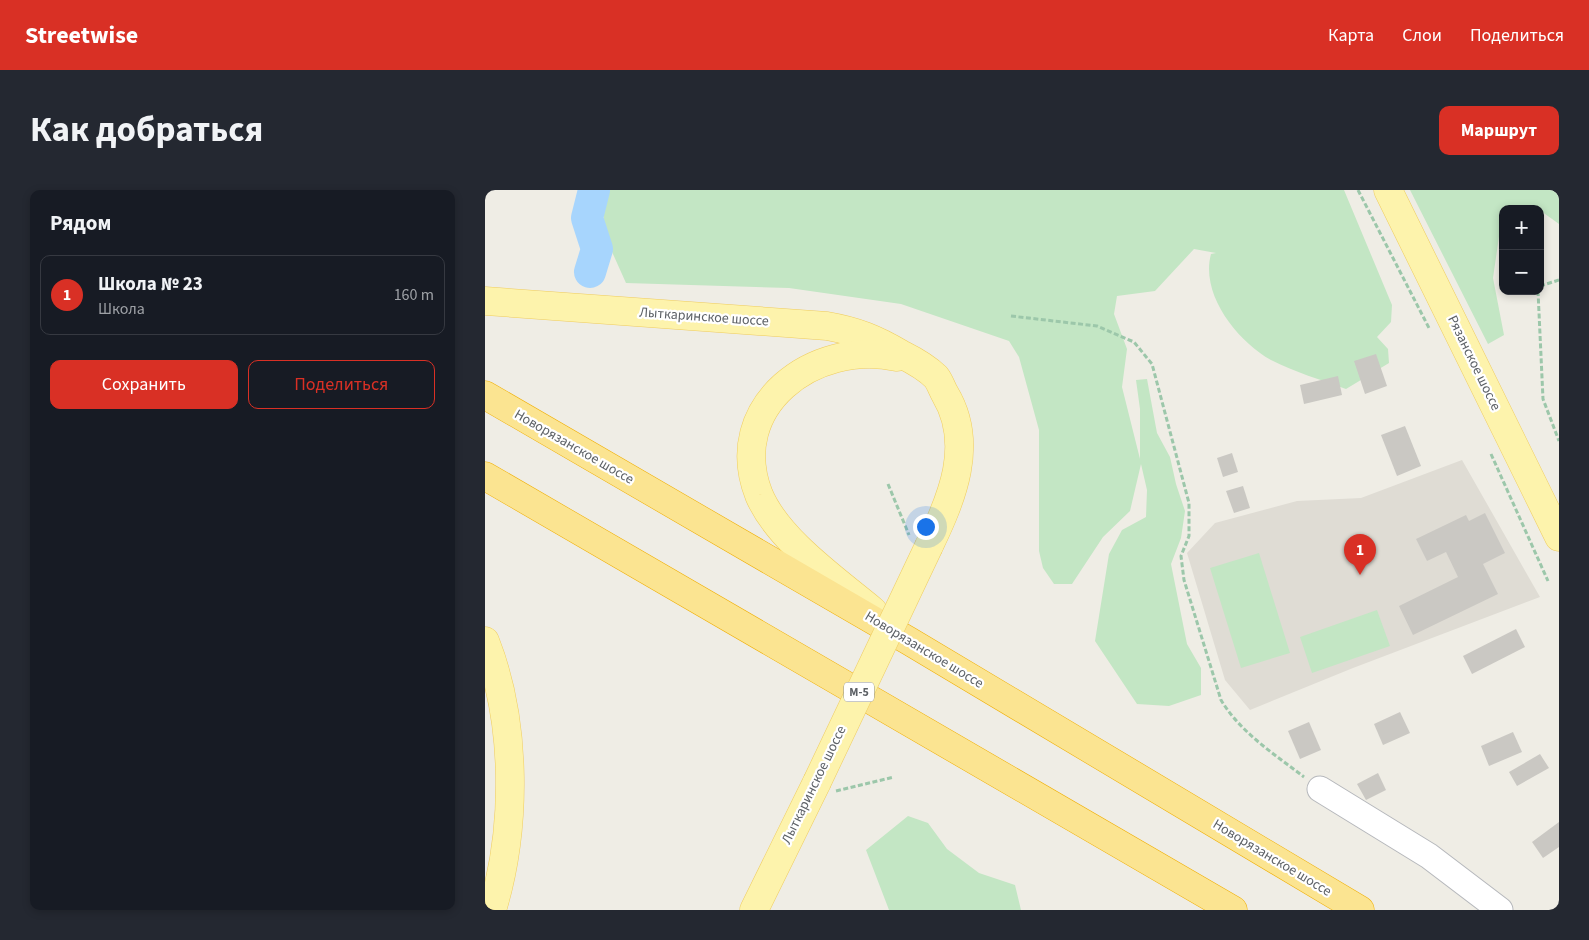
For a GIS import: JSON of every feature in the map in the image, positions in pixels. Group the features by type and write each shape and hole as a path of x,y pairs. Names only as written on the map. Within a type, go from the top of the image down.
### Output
{"highway":[{"name":"Новорязанское шоссе","path":"485,395 909,641 1360,910"},
{"name":"М-5","path":"485,476 1233,910"}],"main road":[{"name":"Рязанское шоссе","path":"1388,190 1559,537"},
{"name":"Лыткаринское шоссе","path":"485,301 827,326 857,331 915,362 936,378 951,404 960,432 959,459 953,488 929,546 754,910"},
{"name":"Лыткаринское шоссе","path":"909,641 822,569 785,533 767,510 759,494 752,460 757,426 765,410 785,383 799,373 828,360 861,354 887,355 915,362"},
{"path":"485,641 491,655 505,716 511,779 505,843 492,910"},
{"name":"Лыткаринское шоссе","path":"741,910 776,863"}],"lane":[{"path":"1320,789 1429,856 1500,910"}],"path":[{"path":"1358,190 1431,331"},
{"path":"1544,285 1559,280"},
{"path":"1538,295 1543,399 1559,441"},
{"path":"1011,316 1097,326 1134,342 1153,364 1189,503 1189,536 1181,556 1184,580 1221,700 1231,717 1267,749 1320,789"},
{"path":"1488,447 1548,581"},
{"path":"888,484 909,536 929,546"},
{"path":"817,782 838,792 894,777"}],"shaded area":[{"path":"1462,460 1540,597 1353,668 1250,710 1225,680 1187,553 1215,523 1297,501 1361,498"}],"green space":[{"path":"603,190 1344,190 1392,305 1391,322 1377,337 1388,349 1389,363 1346,389 1299,372 1258,352 1234,329 1216,300 1211,285 1209,269 1211,254 1216,253 1194,249 1155,291 1117,296 1114,314 1127,349 1122,387 1140,459 1140,409 1136,380 1147,379 1157,433 1170,457 1185,511 1181,538 1171,564 1187,644 1201,668 1201,695 1169,706 1137,704 1095,641 1109,554 1122,530 1146,517 1147,490 1141,464 1130,511 1103,537 1072,584 1054,584 1043,568 1039,551 1039,430 1019,357 1009,341 901,304 789,288 626,283 604,234"},
{"path":"1410,190 1559,190 1559,224 1544,213 1544,205 1499,205 1499,237 1493,278 1504,335 1488,344"},
{"path":"1259,553 1290,653 1241,668 1210,568"},
{"path":"1377,610 1390,646 1312,673 1300,637"},
{"path":"908,816 928,823 947,849 979,873 1015,885 1021,910 889,910 866,850"}],"building":[{"path":"1376,354 1387,386 1365,394 1354,361"},
{"path":"1338,376 1342,395 1304,404 1300,385"},
{"path":"1405,426 1421,466 1397,476 1381,435"},
{"path":"1232,453 1238,472 1223,477 1217,458"},
{"path":"1243,486 1250,508 1234,513 1226,491"},
{"path":"1485,513 1505,553 1483,564 1498,594 1413,635 1399,606 1458,577 1446,552 1427,561 1416,539 1466,515 1469,521"},
{"path":"1516,629 1525,647 1472,674 1463,656"},
{"path":"1400,712 1410,733 1383,745 1374,724"},
{"path":"1309,722 1321,750 1300,759 1288,731"},
{"path":"1513,732 1522,752 1489,766 1481,746"},
{"path":"1540,754 1549,768 1517,786 1509,772"},
{"path":"1378,773 1386,790 1366,800 1357,784"},
{"path":"1559,822 1559,847 1543,858 1532,842"}],"waterway":[{"path":"590,272 597,249 587,218 594,190"}],"place":[{"name":"Школа № 23","path":"1360,575"}]}
